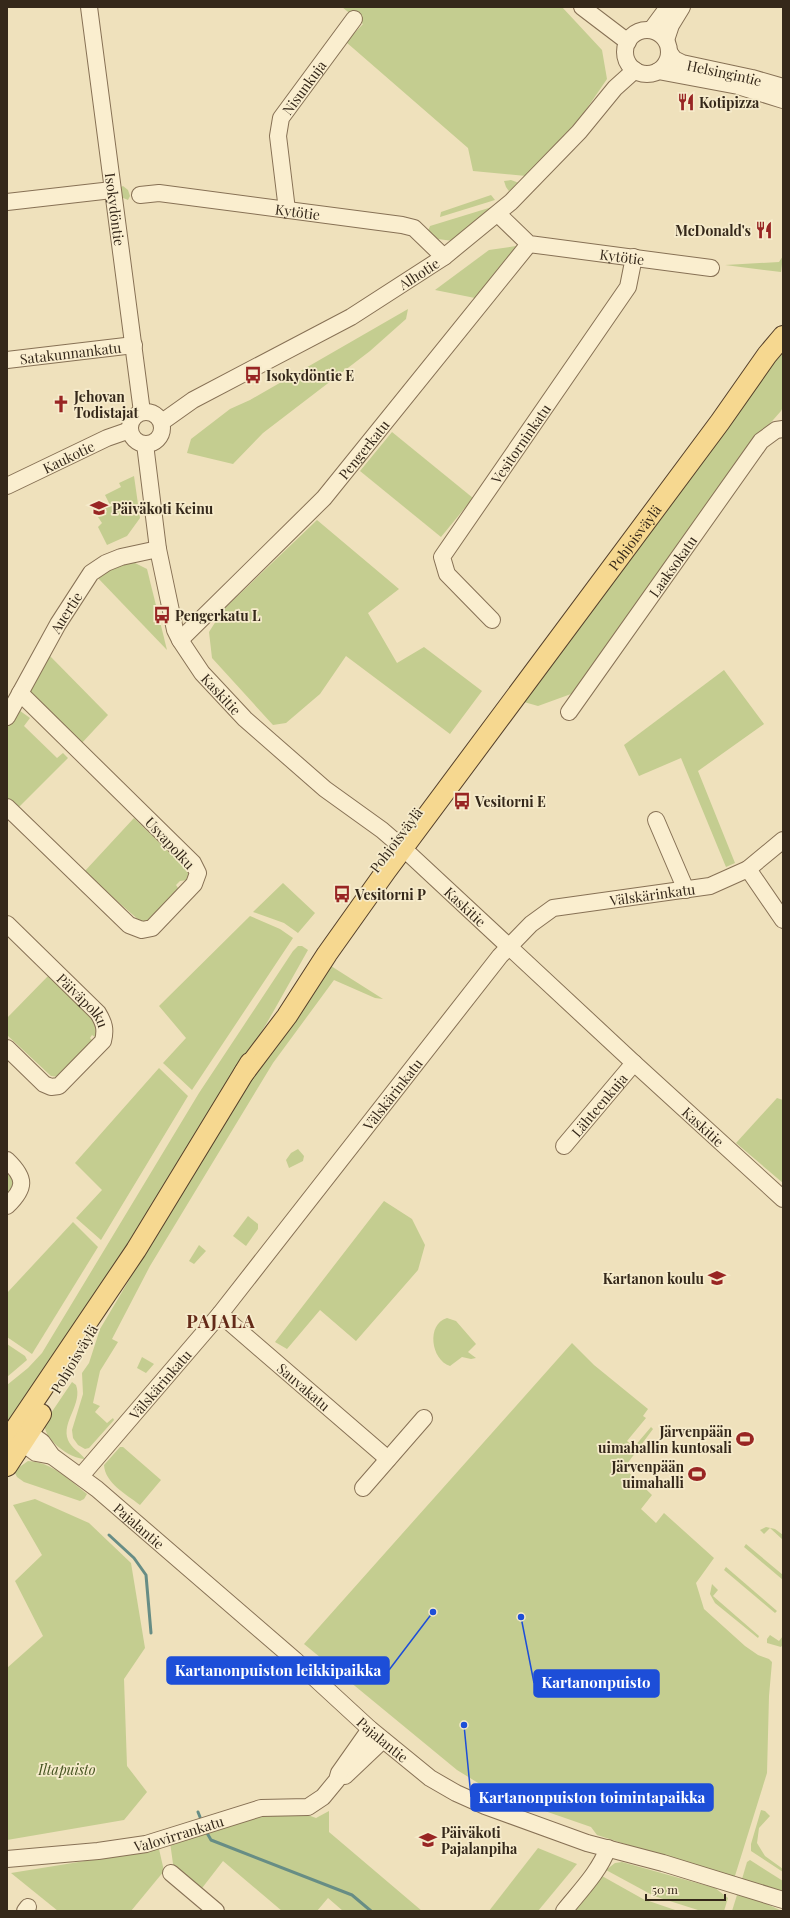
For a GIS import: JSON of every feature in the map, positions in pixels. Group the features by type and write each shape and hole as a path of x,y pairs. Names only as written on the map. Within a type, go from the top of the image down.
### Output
{"main road":[{"name":"Pohjoisväylä","path":"767,355 783,322"},
{"name":"Pohjoisväylä","path":"7,1466 17,1436 111,1299 136,1250 244,1074 287,1016 327,954 382,878 400,845 499,719 720,422 767,355 783,336"}],"street":[{"name":"Isokydöntie","path":"89,7 142,412"},
{"path":"582,7 628,42"},
{"path":"651,30 668,7"},
{"path":"668,46 660,34 651,30 638,32 628,42 626,57 635,70 645,74 658,71 668,59 671,25 682,7"},
{"name":"Nisunkuja","path":"287,210 278,142 280,118 354,19"},
{"name":"Helsingintie","path":"668,46 674,59 682,63 752,78 783,87"},
{"name":"Alhotie","path":"162,422 193,400 351,317 444,257 498,214 579,132 615,88 635,70"},
{"name":"Helsingintie","path":"658,71 738,86 783,100"},
{"path":"7,202 112,190"},
{"name":"Kytötie","path":"140,195 159,193 402,225 414,228 444,257"},
{"path":"498,214 529,244"},
{"name":"Kytötie","path":"529,244 711,268"},
{"name":"Pengerkatu","path":"180,640 324,498 529,244"},
{"name":"Vesitorninkatu","path":"492,620 447,574 442,557 628,287 634,257"},
{"name":"Satakunnankatu","path":"7,360 134,345"},
{"path":"142,412 154,413 162,422 163,428 160,437 153,443 145,444 135,439 130,430 132,420 142,412"},
{"name":"Laaksokatu","path":"569,712 761,440 776,430 783,429"},
{"name":"Kaukotie","path":"7,486 107,438 130,430"},
{"path":"145,444 158,549"},
{"name":"Kaskitie","path":"158,549 175,630 202,673 246,718 325,789 400,845 634,1064 783,1199"},
{"name":"Auertie","path":"7,717 58,624 91,572 106,563 121,557 158,549"},
{"name":"Usvapolku","path":"7,807 129,925 142,930 152,928 194,884 198,874 193,863 20,693"},
{"path":"656,820 686,890"},
{"name":"Välskärinkatu","path":"81,1476 220,1314 433,1040 509,946 536,920 550,910 560,906 710,886 748,869 783,840"},
{"path":"748,869 783,920"},
{"name":"Päiväpolku","path":"7,924 98,1013 104,1024 105,1032 103,1041 59,1086 51,1087 44,1084 7,1048"},
{"name":"Lähteenkuja","path":"564,1146 634,1064"},
{"path":"7,1160 17,1170 22,1178 22,1186 15,1198 7,1206"},
{"name":"Sauvakatu","path":"220,1314 388,1459"},
{"path":"363,1488 424,1418"},
{"name":"Pajalantie","path":"17,1436 42,1442 52,1456 81,1476 295,1660 415,1768 456,1793 587,1843 663,1863 783,1900"},
{"name":"Valovirrankatu","path":"7,1859 98,1851 146,1844 261,1808 308,1807 323,1797 337,1780 339,1773 370,1729"},
{"name":"Valovirrankatu","path":"337,1780 343,1778 383,1740"},
{"path":"564,1911 593,1874 604,1858 608,1848"},
{"path":"171,1873 216,1911"}],"green space":[{"path":"342,7 562,7 602,50 607,79 581,117 526,176 473,171 468,148 346,42 363,24"},
{"path":"511,180 519,183 511,194 504,181"},
{"path":"123,186 128,190 130,196 128,200 121,197 121,187"},
{"path":"491,195 495,200 440,217 441,212"},
{"path":"492,207 493,209 453,241 438,239 428,231 430,226"},
{"path":"516,246 518,252 480,299 435,290 489,250"},
{"path":"783,256 781,272 725,265 779,262"},
{"path":"408,309 406,319 370,351 263,433 233,464 187,453 191,439 230,409 250,400"},
{"path":"783,348 783,407 781,411 758,437 582,690 538,706 524,702"},
{"path":"392,432 473,498 441,537 360,471"},
{"path":"134,476 140,518 127,536 107,545 98,527 102,523 98,517 107,512 105,508 110,505 105,495 121,487 119,483"},
{"path":"317,520 399,589 368,613 397,663 424,647 482,691 450,734 346,656 320,694 286,723 273,725 212,658 209,632 223,610"},
{"path":"133,562 147,569 167,650 96,576 124,564"},
{"path":"48,654 108,715 79,746 24,693"},
{"path":"724,670 764,724 698,771 735,863 726,867 681,758 639,776 624,745"},
{"path":"16,708 30,718 24,726 57,758 63,753 68,758 18,808 7,799 7,724"},
{"path":"134,818 188,870 188,880 180,881 176,885 180,891 154,918 141,922 84,872"},
{"path":"283,883 315,913 298,933 284,923 253,912"},
{"path":"250,916 280,929 293,938 192,1090 163,1063 186,1038 159,1006"},
{"path":"298,946 302,946 308,950 268,1021 126,1254 7,1431 7,1385 28,1368 42,1353 199,1093 293,951"},
{"path":"331,966 383,999 375,998 334,980 273,1063 150,1266 112,1339 118,1342 100,1371 93,1403 100,1406 95,1412 107,1423 113,1418 114,1420 89,1448 85,1449 78,1445 73,1438 72,1430 83,1394 82,1373 89,1363 100,1329 214,1137 255,1072"},
{"path":"50,974 97,1022 98,1039 92,1035 90,1038 96,1044 59,1077 51,1076 7,1035 7,1018"},
{"path":"159,1068 188,1096 101,1240 76,1218 102,1190 75,1163"},
{"path":"777,1098 783,1100 783,1183 736,1143"},
{"path":"298,1149 304,1156 303,1161 289,1168 286,1160 291,1153"},
{"path":"7,1168 17,1184 7,1201"},
{"path":"384,1201 412,1219 425,1245 418,1270 356,1341 320,1310 287,1349 275,1342"},
{"path":"248,1216 258,1224 258,1229 246,1246 233,1236"},
{"path":"73,1222 98,1247 32,1354 7,1337 7,1293"},
{"path":"199,1245 206,1251 194,1264 189,1261"},
{"path":"447,1318 456,1321 476,1344 468,1352 476,1358 471,1359 462,1357 450,1366 439,1357 435,1350 434,1334 436,1327 440,1322"},
{"path":"572,1343 594,1365 648,1409 643,1416 646,1418 627,1441 634,1447 651,1427 653,1429 624,1468 652,1495 641,1509 656,1523 664,1513 714,1558 696,1583 704,1609 745,1646 772,1662 769,1696 767,1773 734,1879 597,1835 591,1827 496,1794 457,1770 304,1644"},
{"path":"7,1344 25,1356 27,1360 7,1377"},
{"path":"142,1357 154,1364 146,1373 137,1368"},
{"path":"72,1382 76,1385 77,1399 67,1426 68,1440 73,1448 85,1459 65,1452 47,1435 45,1428 45,1422"},
{"path":"120,1447 123,1447 161,1480 140,1505 117,1488 112,1483 105,1471 104,1465"},
{"path":"28,1461 45,1465 60,1473 87,1494 84,1499 80,1501 24,1482 17,1477 14,1471"},
{"name":"Iltapuisto","path":"35,1499 89,1523 131,1563 145,1648 124,1679 127,1766 147,1792 124,1820 7,1840 7,1668 43,1636 15,1581 42,1555 13,1505"},
{"path":"766,1527 775,1529 783,1535 783,1540 770,1528 764,1534 760,1530"},
{"path":"746,1544 783,1575 783,1580 744,1547"},
{"path":"726,1567 777,1611 775,1613 724,1570"},
{"path":"712,1584 718,1590 713,1596 759,1636 758,1638 715,1603 710,1594"},
{"path":"770,1635 779,1641 783,1636 783,1644 781,1647 767,1643 767,1639"},
{"path":"761,1810 765,1811 770,1816 759,1828 757,1843 765,1856 783,1869 783,1872 751,1851 751,1844"},
{"path":"329,1811 329,1832 422,1911 343,1911 328,1898 317,1911 282,1911 223,1861 199,1892 174,1871 170,1842 272,1813 305,1814 316,1818"},
{"path":"538,1848 577,1864 538,1911 489,1911"},
{"path":"159,1849 164,1871 131,1911 58,1911 11,1873"},
{"path":"750,1860 783,1881 783,1891 773,1891 742,1879 747,1862"},
{"path":"622,1862 715,1888 728,1898 724,1911 701,1911 654,1896 606,1870 615,1863"},
{"path":"602,1876 643,1899 678,1911 572,1911"},
{"path":"737,1895 756,1899 782,1911 732,1911"}],"waterway":[{"path":"109,1535 134,1558 146,1575 151,1633"},
{"path":"198,1812 200,1817"},
{"path":"207,1833 211,1840 352,1895 371,1911"}],"place":[{"name":"Kotipizza","path":"686,102"},
{"name":"McDonald's","path":"764,230"},
{"name":"Isokydöntie E","path":"253,375"},
{"name":"Jehovan Todistajat","path":"61,404"},
{"name":"Päiväkoti Keinu","path":"99,508"},
{"name":"Pengerkatu L","path":"162,615"},
{"name":"Vesitorni E","path":"462,801"},
{"name":"Vesitorni P","path":"342,894"},
{"name":"Kartanon koulu","path":"717,1278"},
{"name":"Järvenpään uimahallin kuntosali","path":"745,1439"},
{"name":"Järvenpään uimahalli","path":"697,1474"},
{"name":"Kartanonpuiston leikkipaikka","path":"433,1612"},
{"name":"Kartanonpuisto","path":"521,1617"},
{"name":"Kartanonpuiston toimintapaikka","path":"464,1725"},
{"name":"Päiväkoti Pajalanpiha","path":"428,1840"}],"district":[{"name":"PAJALA","path":"221,1321"}]}
